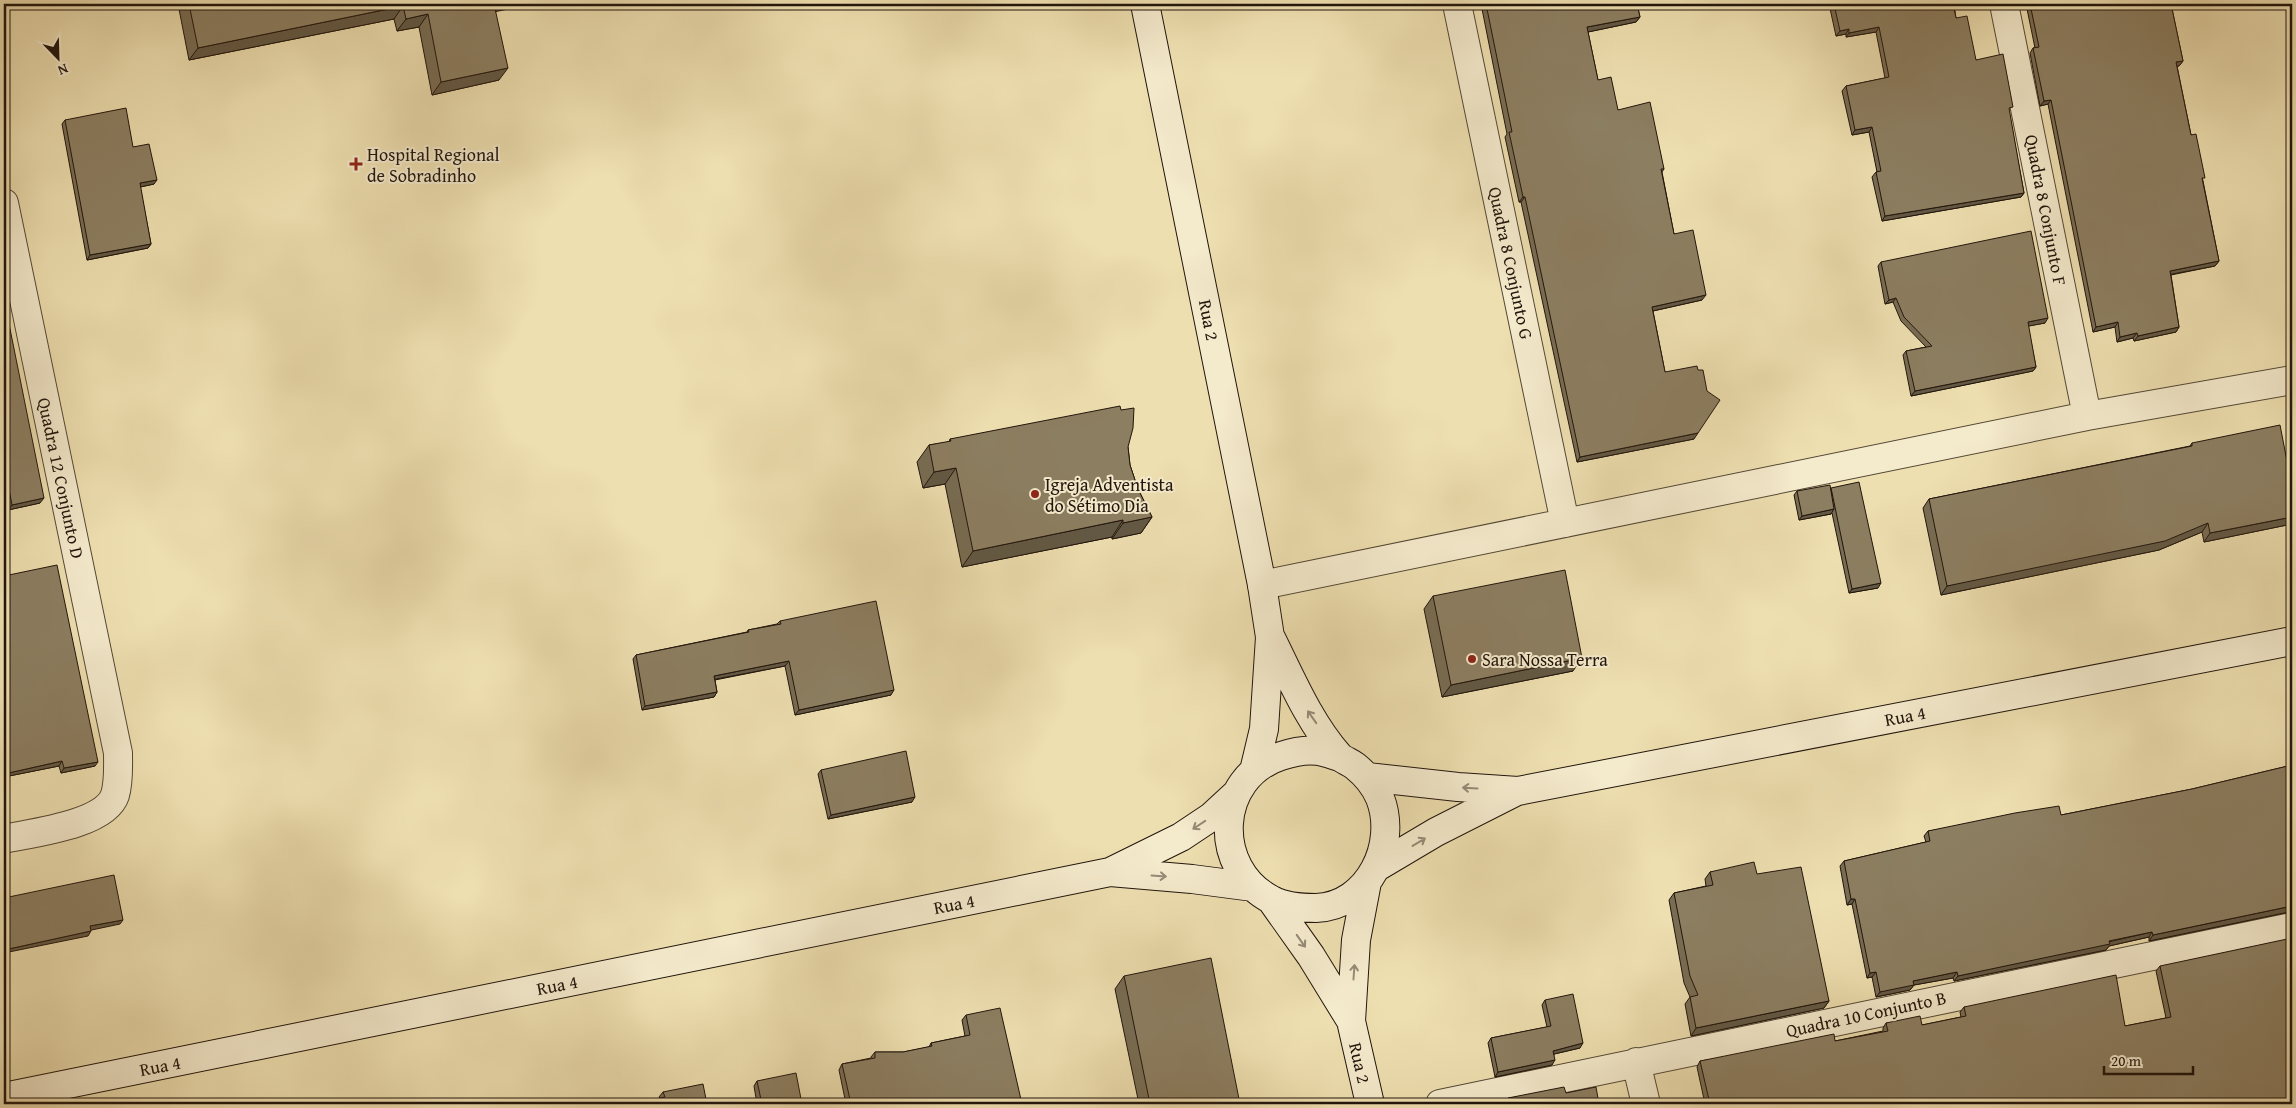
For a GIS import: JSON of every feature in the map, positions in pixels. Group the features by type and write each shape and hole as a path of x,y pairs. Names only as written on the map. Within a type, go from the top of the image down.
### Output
{"street":[{"name":"Rua 2","path":"1145,4 1262,585 1270,637"},
{"name":"Quadra 8 Conjunto G","path":"1457,4 1565,523"},
{"name":"Quadra 8 Conjunto F","path":"2004,4 2087,416"},
{"name":"Quadra 12 Conjunto D","path":"4,203 118,753 118,782 114,797 104,810 82,822 4,839"},
{"path":"1262,585 2087,416 2292,380"},
{"path":"1270,637 1307,710 1340,757"},
{"path":"1254,771 1264,729 1270,637"},
{"name":"Rua 4","path":"1518,791 2292,641"},
{"path":"1110,872 1180,837 1211,817 1236,793 1254,771 1273,758 1295,751 1318,751 1340,757 1355,766 1367,777 1380,798 1386,820 1385,844 1372,874 1356,940 1351,1021"},
{"path":"1367,777 1458,787 1518,791"},
{"path":"1110,872 1192,879 1263,894 1297,908 1323,907 1347,898 1372,874 1436,832 1518,791"},
{"path":"1236,793 1229,817 1229,843 1237,867 1263,894 1311,956 1351,1021"},
{"name":"Rua 4","path":"4,1098 1110,872"},
{"name":"Quadra 10 Conjunto B","path":"1440,1104 2292,927"},
{"name":"Rua 2","path":"1351,1021 1370,1104"},
{"path":"1636,1062 1646,1104"}],"building":[{"path":"189,4 494,4 508,68 441,82 428,14 406,19 403,6 198,48"},
{"path":"1486,4 1637,4 1640,17 1587,27 1598,80 1611,77 1618,110 1650,102 1664,169 1661,169 1674,234 1693,230 1706,295 1652,307 1665,372 1697,366 1698,370 1703,370 1707,391 1720,400 1698,433 1580,457 1525,197 1523,197 1509,132 1512,132"},
{"path":"1834,4 1953,4 1956,18 1967,16 1976,60 2003,54 2013,107 2009,108 2024,193 1885,216 1876,172 1881,171 1872,127 1855,130 1846,86 1889,77 1879,27 1849,33 1849,29 1840,31"},
{"path":"2030,4 2171,4 2183,61 2176,62 2191,135 2196,134 2205,178 2202,178 2219,261 2170,271 2179,327 2138,336 2137,333 2120,337 2118,322 2096,327 2051,100 2044,101 2033,48 2039,47"},
{"path":"126,108 133,147 149,144 157,180 140,183 151,244 90,255 65,120"},
{"path":"2031,231 2048,318 2028,322 2036,367 1915,391 1906,351 1932,346 1904,317 1896,298 1889,300 1881,262"},
{"path":"4,299 44,498 12,505 4,462"},
{"name":"Igreja Adventista do Sétimo Dia","path":"1120,406 1121,410 1134,408 1133,428 1128,447 1130,465 1138,489 1152,517 1123,523 1123,520 973,551 956,468 934,472 929,445 951,441 950,439"},
{"path":"2280,425 2292,487 2292,517 2210,533 2208,523 2165,541 1947,586 1929,499 2192,446 2192,443"},
{"path":"1859,482 1881,583 1852,589 1831,488"},
{"path":"1830,485 1834,509 1802,516 1797,491"},
{"path":"57,565 98,762 64,768 62,761 4,774 4,655 7,654 4,637 4,576"},
{"path":"1565,570 1582,658 1451,685 1433,596"},
{"path":"876,601 894,690 799,710 789,661 714,676 717,692 645,706 636,655 749,632 748,630 781,624 780,621"},
{"path":"906,751 915,797 831,815 821,770"},
{"path":"2292,765 2292,906 2153,935 2152,932 2109,941 2110,944 1958,976 1957,972 1913,981 1914,985 1880,992 1876,972 1870,973 1855,899 1851,899 1844,861 1930,841 1928,831 2059,806 2061,815 2192,789"},
{"path":"1754,862 1757,874 1801,867 1829,1001 1696,1028 1690,997 1698,995 1690,976 1674,893 1713,885 1710,872"},
{"path":"114,875 123,920 90,926 91,931 4,950 4,898"},
{"path":"2292,938 2292,1104 1710,1104 1700,1061 1834,1034 1835,1041 1888,1031 1886,1023 1920,1016 1922,1025 1966,1016 1964,1007 2116,975 2125,1026 2171,1017 2160,966"},
{"path":"1211,958 1240,1104 1150,1104 1124,976"},
{"path":"1573,994 1583,1043 1553,1051 1555,1060 1498,1072 1491,1038 1551,1026 1545,1000"},
{"path":"1000,1008 1022,1104 851,1104 842,1064 875,1058 875,1052 903,1052 932,1046 931,1043 970,1035 966,1015"},
{"path":"796,1073 802,1104 762,1104 757,1081"},
{"path":"703,1084 707,1104 633,1104 665,1097 663,1092"},
{"path":"1564,1087 1566,1093 1596,1087 1599,1104 1509,1104 1508,1098"}],"place":[{"name":"Hospital Regional de Sobradinho","path":"356,164"},
{"name":"Igreja Adventista do Sétimo Dia","path":"1035,494"},
{"name":"Sara Nossa Terra","path":"1472,659"}]}
